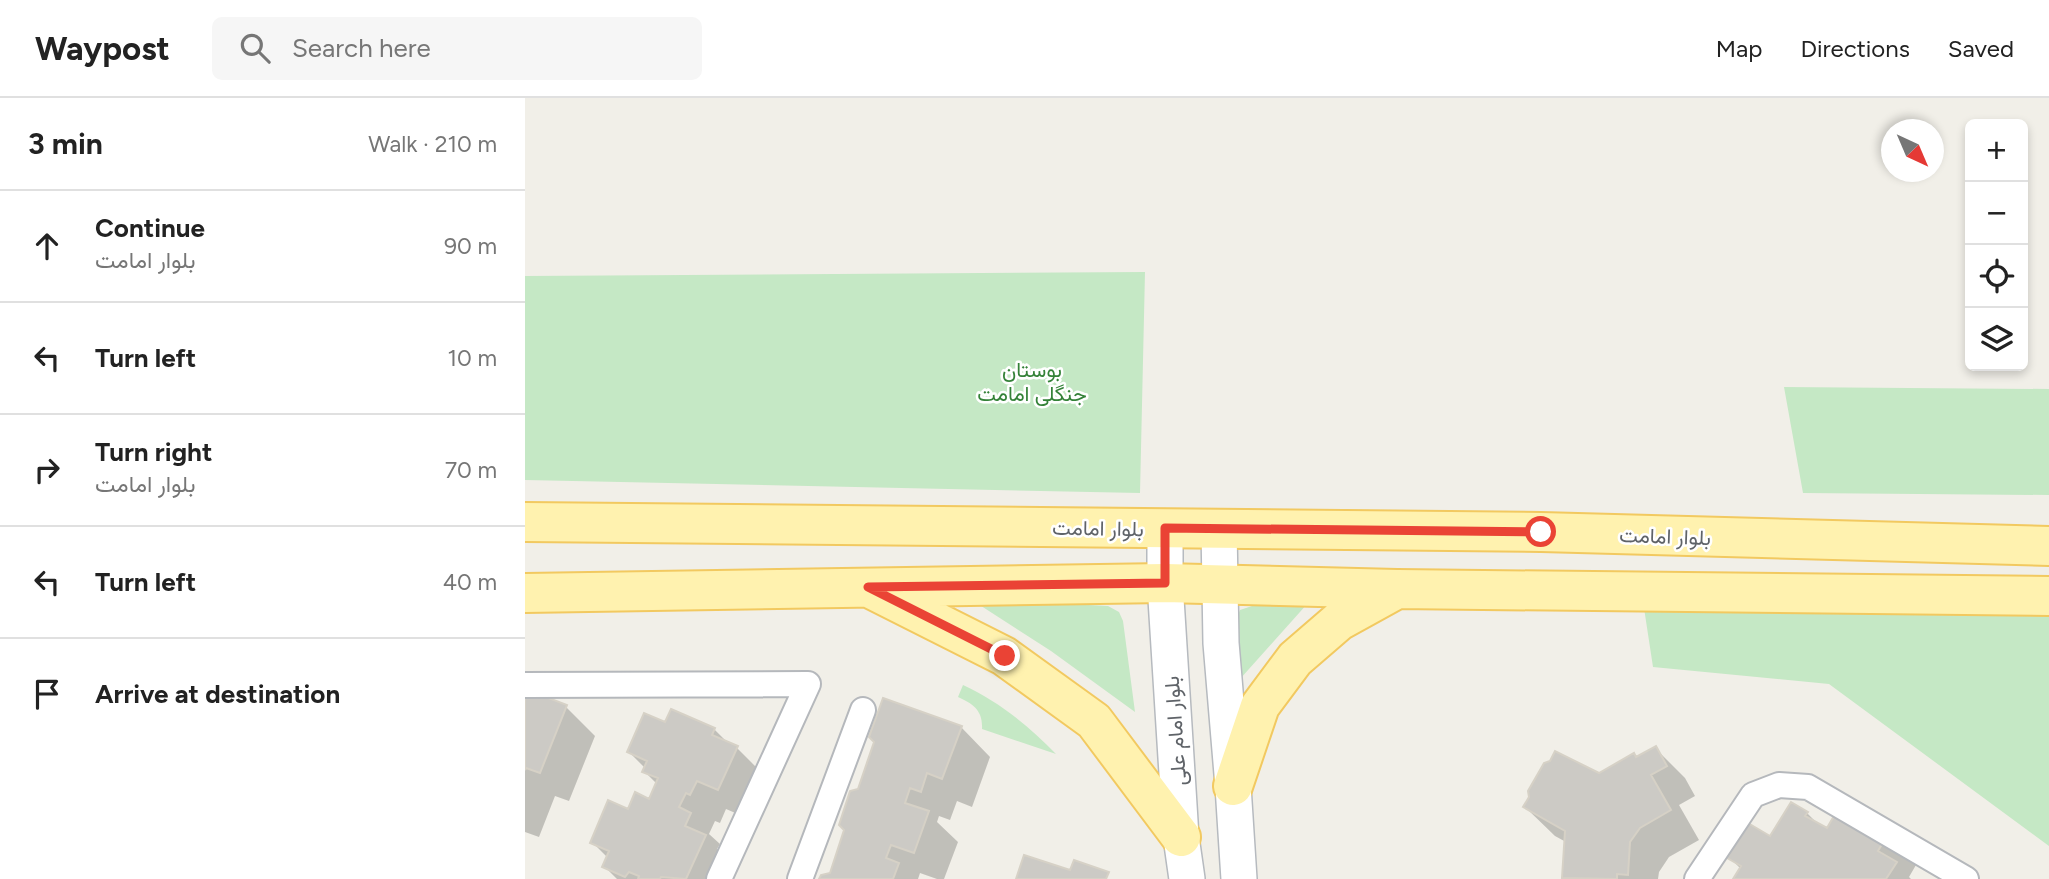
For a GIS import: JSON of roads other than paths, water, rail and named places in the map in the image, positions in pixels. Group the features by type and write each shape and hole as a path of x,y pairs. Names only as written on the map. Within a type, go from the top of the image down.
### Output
{"main road":[{"name":"بلوار امامت","path":"525,522 1541,532 2049,546"},
{"name":"بلوار امام علی","path":"1165,528 1165,583 1181,837 1187,879"},
{"path":"1219,529 1221,643 1238,879"},
{"path":"525,593 1165,583 1397,589 2049,596"},
{"path":"868,587 1005,656 1094,721 1181,837"},
{"path":"1233,786 1260,706 1295,659 1339,621 1397,589"}],"street":[{"path":"525,685 808,684 719,879"},
{"path":"800,879 863,710"},
{"path":"1697,879 1753,795 1779,785 1808,787 1966,879"}],"park label":[{"name":"بوستان جنگلی امامت","path":"1032,381"}]}
